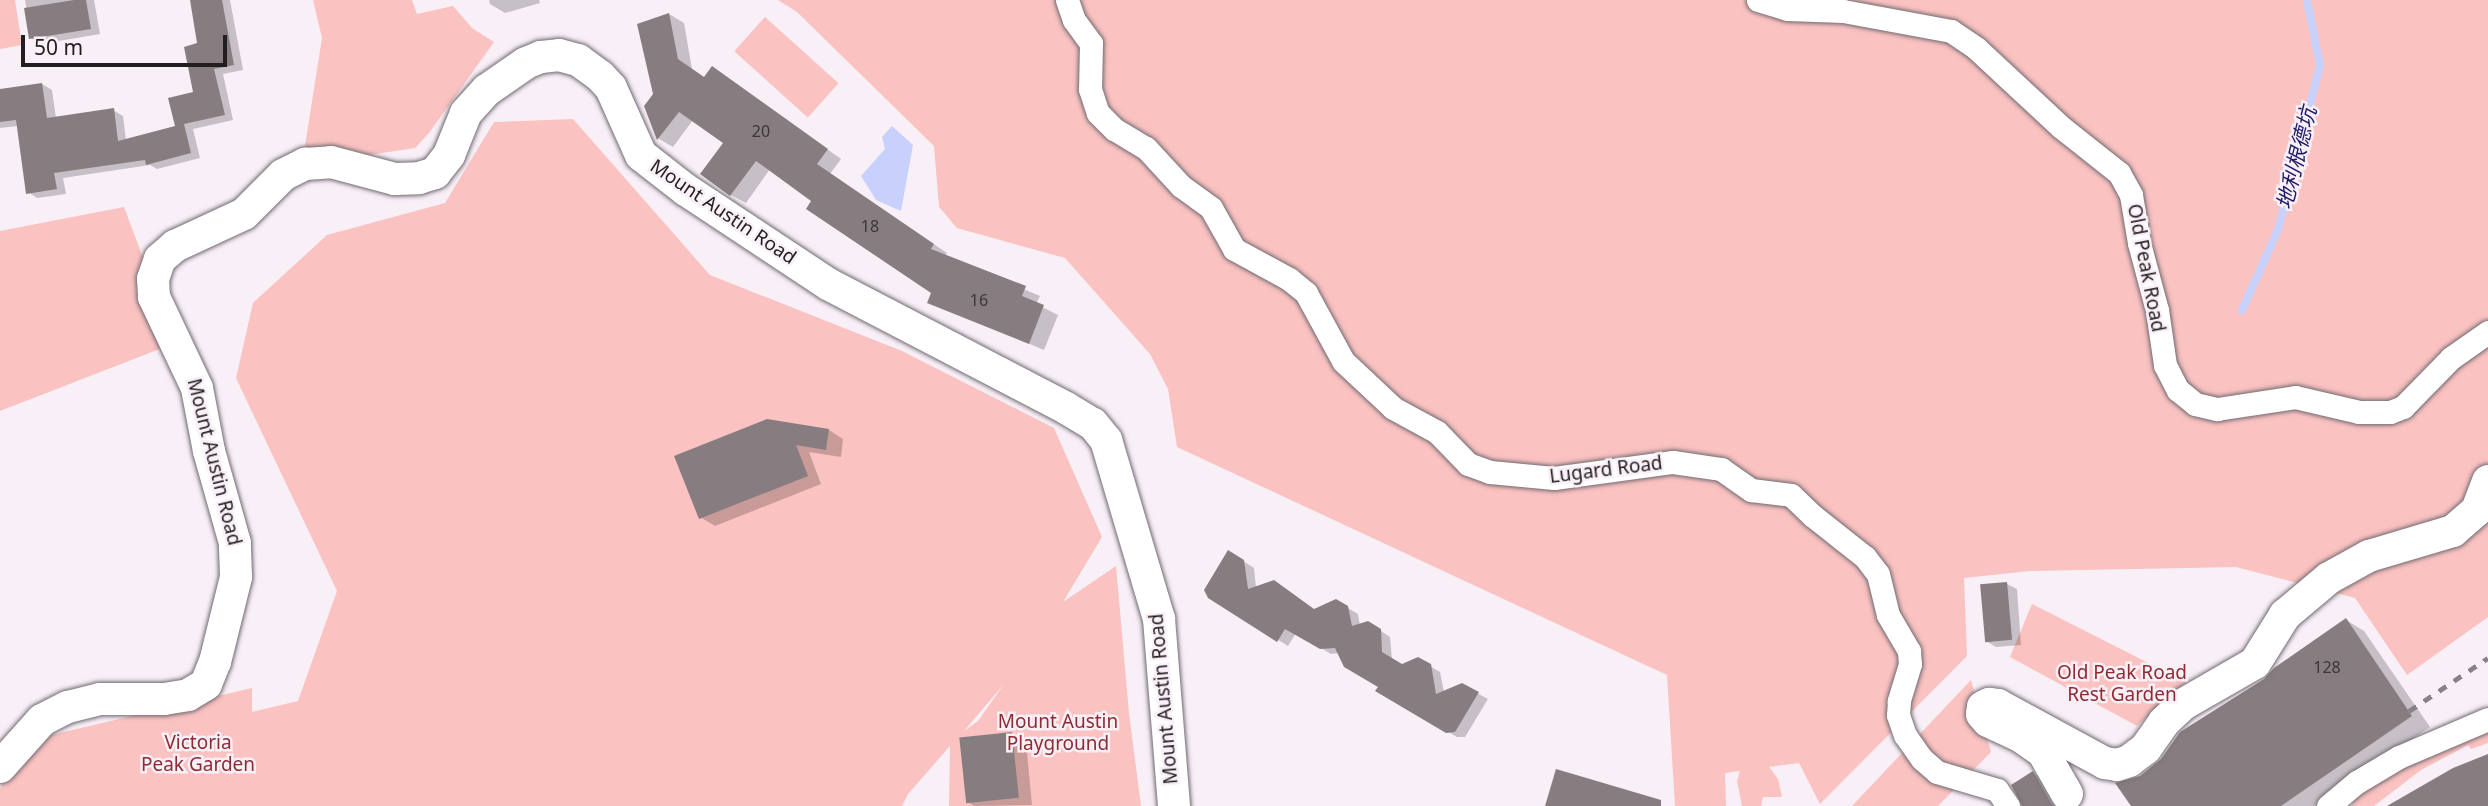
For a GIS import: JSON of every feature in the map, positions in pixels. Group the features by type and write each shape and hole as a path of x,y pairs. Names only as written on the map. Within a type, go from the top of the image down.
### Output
{"street":[{"name":"Lugard Road","path":"1067,0 1074,20 1092,46 1090,89 1098,113 1114,129 1146,148 1181,186 1211,208 1234,249 1289,279 1306,293 1343,361 1392,408 1440,435 1468,464 1490,472 1554,478 1673,462 1721,469 1751,490 1791,495 1812,516 1865,558 1876,571 1888,615 1909,651 1910,664 1898,715 1905,735 1922,759 1941,774 1997,790 2008,806"},
{"name":"Old Peak Road","path":"1758,0 1787,9 1843,11 1951,31 1976,48 2061,127 2119,173 2131,195 2140,249 2157,310 2165,365 2178,390 2195,404 2217,409 2295,397 2359,412 2390,412 2403,407 2451,358 2488,332"},
{"name":"Mount Austin Road","path":"0,767 42,720 68,707 100,699 164,699 188,695 206,684 215,662 236,577 235,543 209,451 197,388 155,298 153,279 160,259 175,246 244,214 283,175 305,164 331,162 395,179 419,178 435,173 449,155 467,113 487,90 526,63 541,57 559,55 578,60 600,76 611,88 641,155 686,190 828,284 1093,424 1106,440 1158,619 1174,806"},
{"path":"2067,794 2042,752 2020,736 1988,721 1982,714 1983,707 1989,704 1998,705 2105,763 2129,761 2147,748 2164,722 2182,705 2255,663 2285,615 2329,578 2369,556 2453,531 2477,510 2488,481"},
{"path":"2328,806 2357,782 2399,757 2488,719"}],"green space":[{"path":"0,0 15,0 22,45 0,49"},
{"path":"313,0 412,0 417,14 453,6 472,28 494,42 429,133 415,148 302,165 322,38"},
{"path":"778,0 2488,0 2488,617 2407,675 2355,598 2236,567 2030,571 1964,578 1967,656 1820,804 1799,763 1769,767 1778,779 1782,797 1763,797 1761,806 1742,806 1737,781 1740,771 1725,773 1726,806 1675,806 1667,675 1177,447 1168,389 1150,354 1065,258 957,228 939,207 934,146 797,12"},
{"path":"765,17 839,83 808,117 734,51"},
{"path":"573,119 710,275 902,351 1054,428 1102,537 1063,602 1116,566 1129,713 1141,806 949,806 950,746 908,794 902,806 0,806 0,788 34,739 252,688 252,712 298,701 337,591 236,378 253,303 327,235 445,203 494,122","holes":["1004,684 978,721 964,731"]},
{"path":"124,207 175,343 0,411 0,231"},
{"name":"Old Peak Road Rest Garden","path":"2032,604 2186,682 2137,726 2010,657"},
{"path":"1971,680 1991,752 1938,806 1852,806"},
{"path":"2488,726 2488,743 2471,749 2468,745 2421,770 2374,806 2351,806 2357,794 2374,782"}],"water":[{"path":"892,126 913,145 901,211 876,200 861,176 885,149 882,137"}],"building":[{"path":"86,0 91,29 29,39 24,8"},
{"path":"190,0 222,0 234,65 214,69 225,115 184,124 191,153 146,165 145,160 54,173 57,189 26,194 16,120 0,122 0,89 42,83 47,118 114,108 118,141 175,126 168,98 193,92 184,47 197,43"},
{"path":"669,13 678,59 704,77 712,66 828,149 817,164 934,244 931,249 1026,286 1022,296 1044,305 1029,344 927,303 931,293 806,209 811,201 756,161 730,196 700,174 723,143 679,112 657,140 644,106 653,94 637,24"},
{"path":"767,419 829,429 826,450 796,445 808,476 699,519 674,456"},
{"path":"1228,550 1244,560 1248,589 1274,580 1314,609 1336,599 1348,606 1352,626 1368,621 1381,629 1382,652 1402,664 1418,657 1431,664 1436,694 1462,683 1479,692 1455,732 1446,733 1375,691 1378,687 1344,667 1335,648 1320,649 1285,629 1277,642 1208,598 1204,590"},
{"path":"2007,582 2012,640 1985,642 1980,584"},
{"path":"2346,618 2412,716 2281,806 2131,806 2115,783 2140,776 2161,759 2180,732 2264,679 2274,668"},
{"path":"1012,732 1019,798 966,803 959,738"},
{"path":"2488,754 2488,806 2387,806 2453,768"},
{"path":"1556,769 1661,800 1661,806 1545,806"},
{"path":"2033,771 2054,806 2022,806 2011,785"}],"waterway":[{"name":"地利根德坑","path":"2242,310 2278,230 2320,65 2307,0"}],"railway":[{"path":"2409,711 2488,658"}],"park label":[{"name":"Mount Austin Playground","path":"1058,733"},
{"name":"Victoria Peak Garden","path":"198,754"}]}
